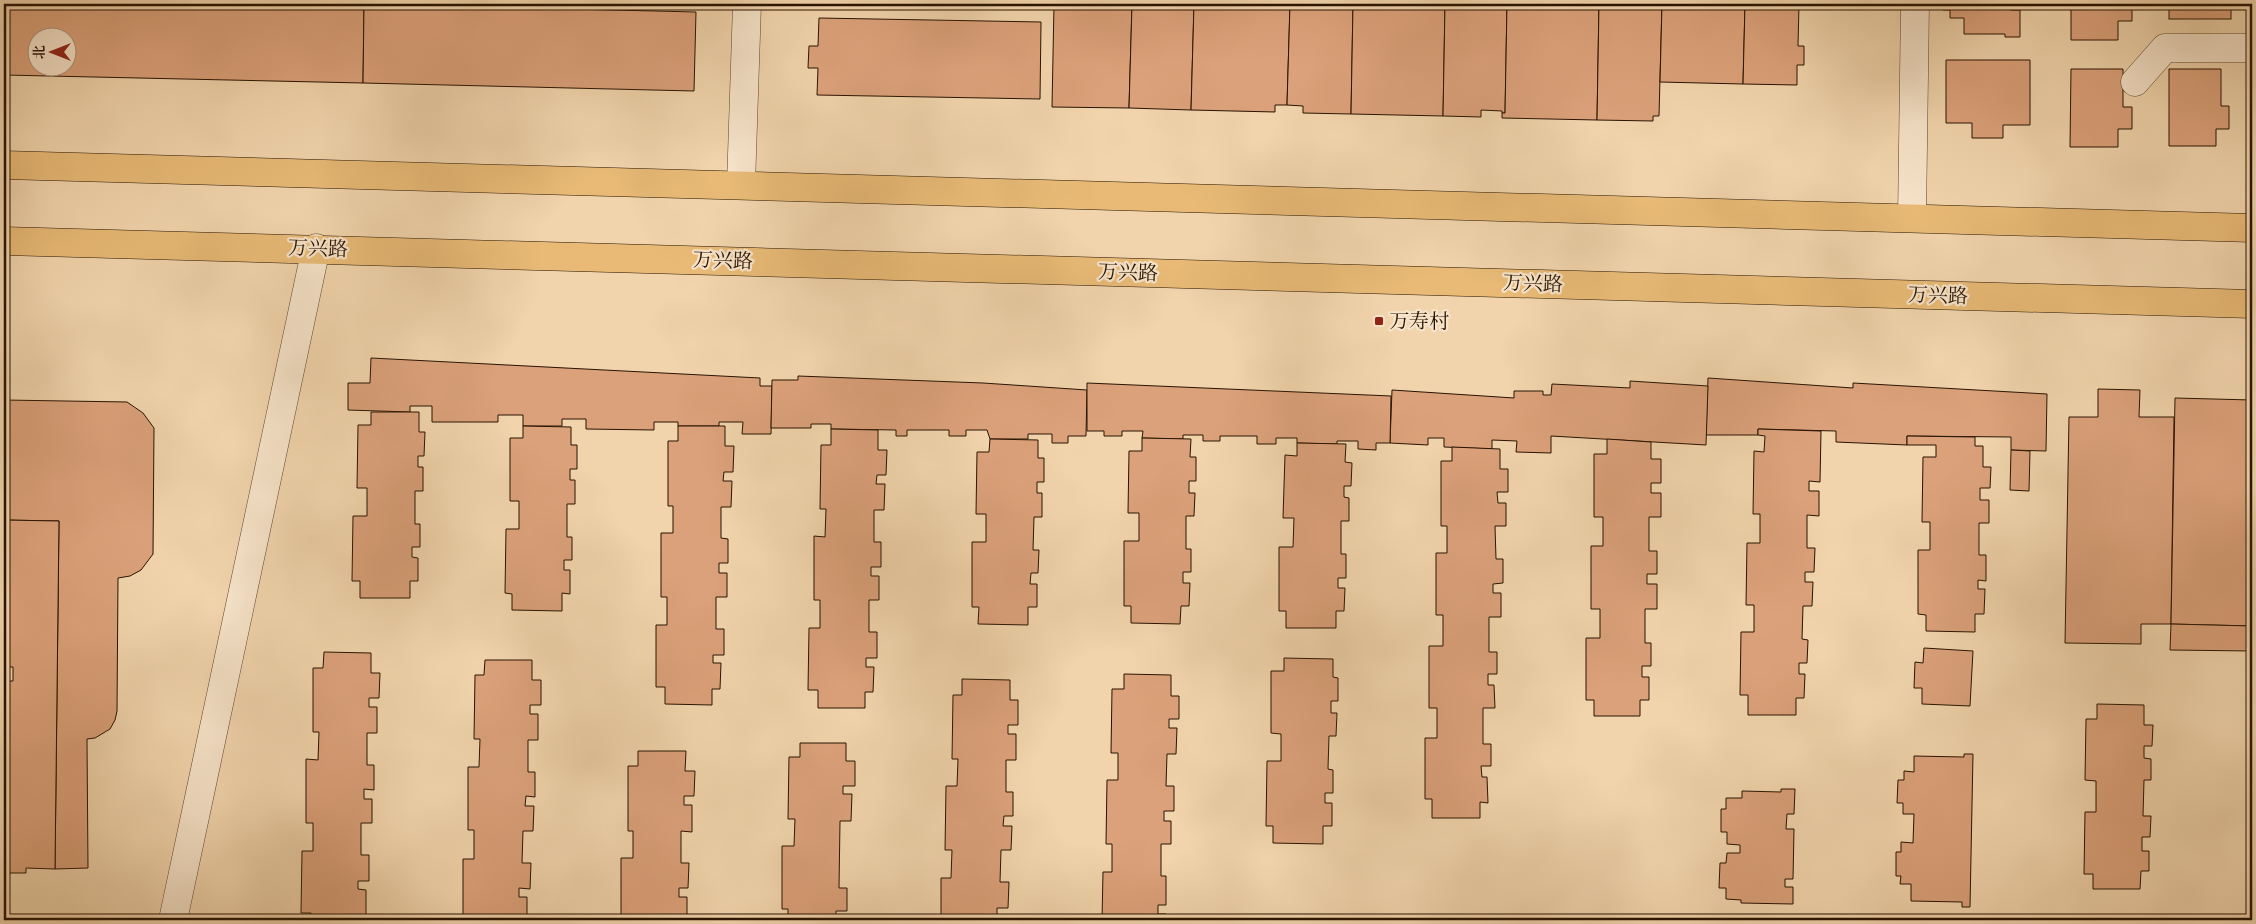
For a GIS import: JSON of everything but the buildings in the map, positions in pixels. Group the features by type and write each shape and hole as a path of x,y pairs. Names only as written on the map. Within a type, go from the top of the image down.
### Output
{"main road":[{"path":"4,165 2252,228"},
{"name":"万兴路","path":"4,240 2252,304"}],"street":[{"path":"742,185 747,4"},
{"path":"1912,218 1915,4"},
{"path":"2135,82 2165,48 2252,48"},
{"path":"173,920 316,248"}],"place":[{"name":"万寿村","path":"1379,321"}]}
